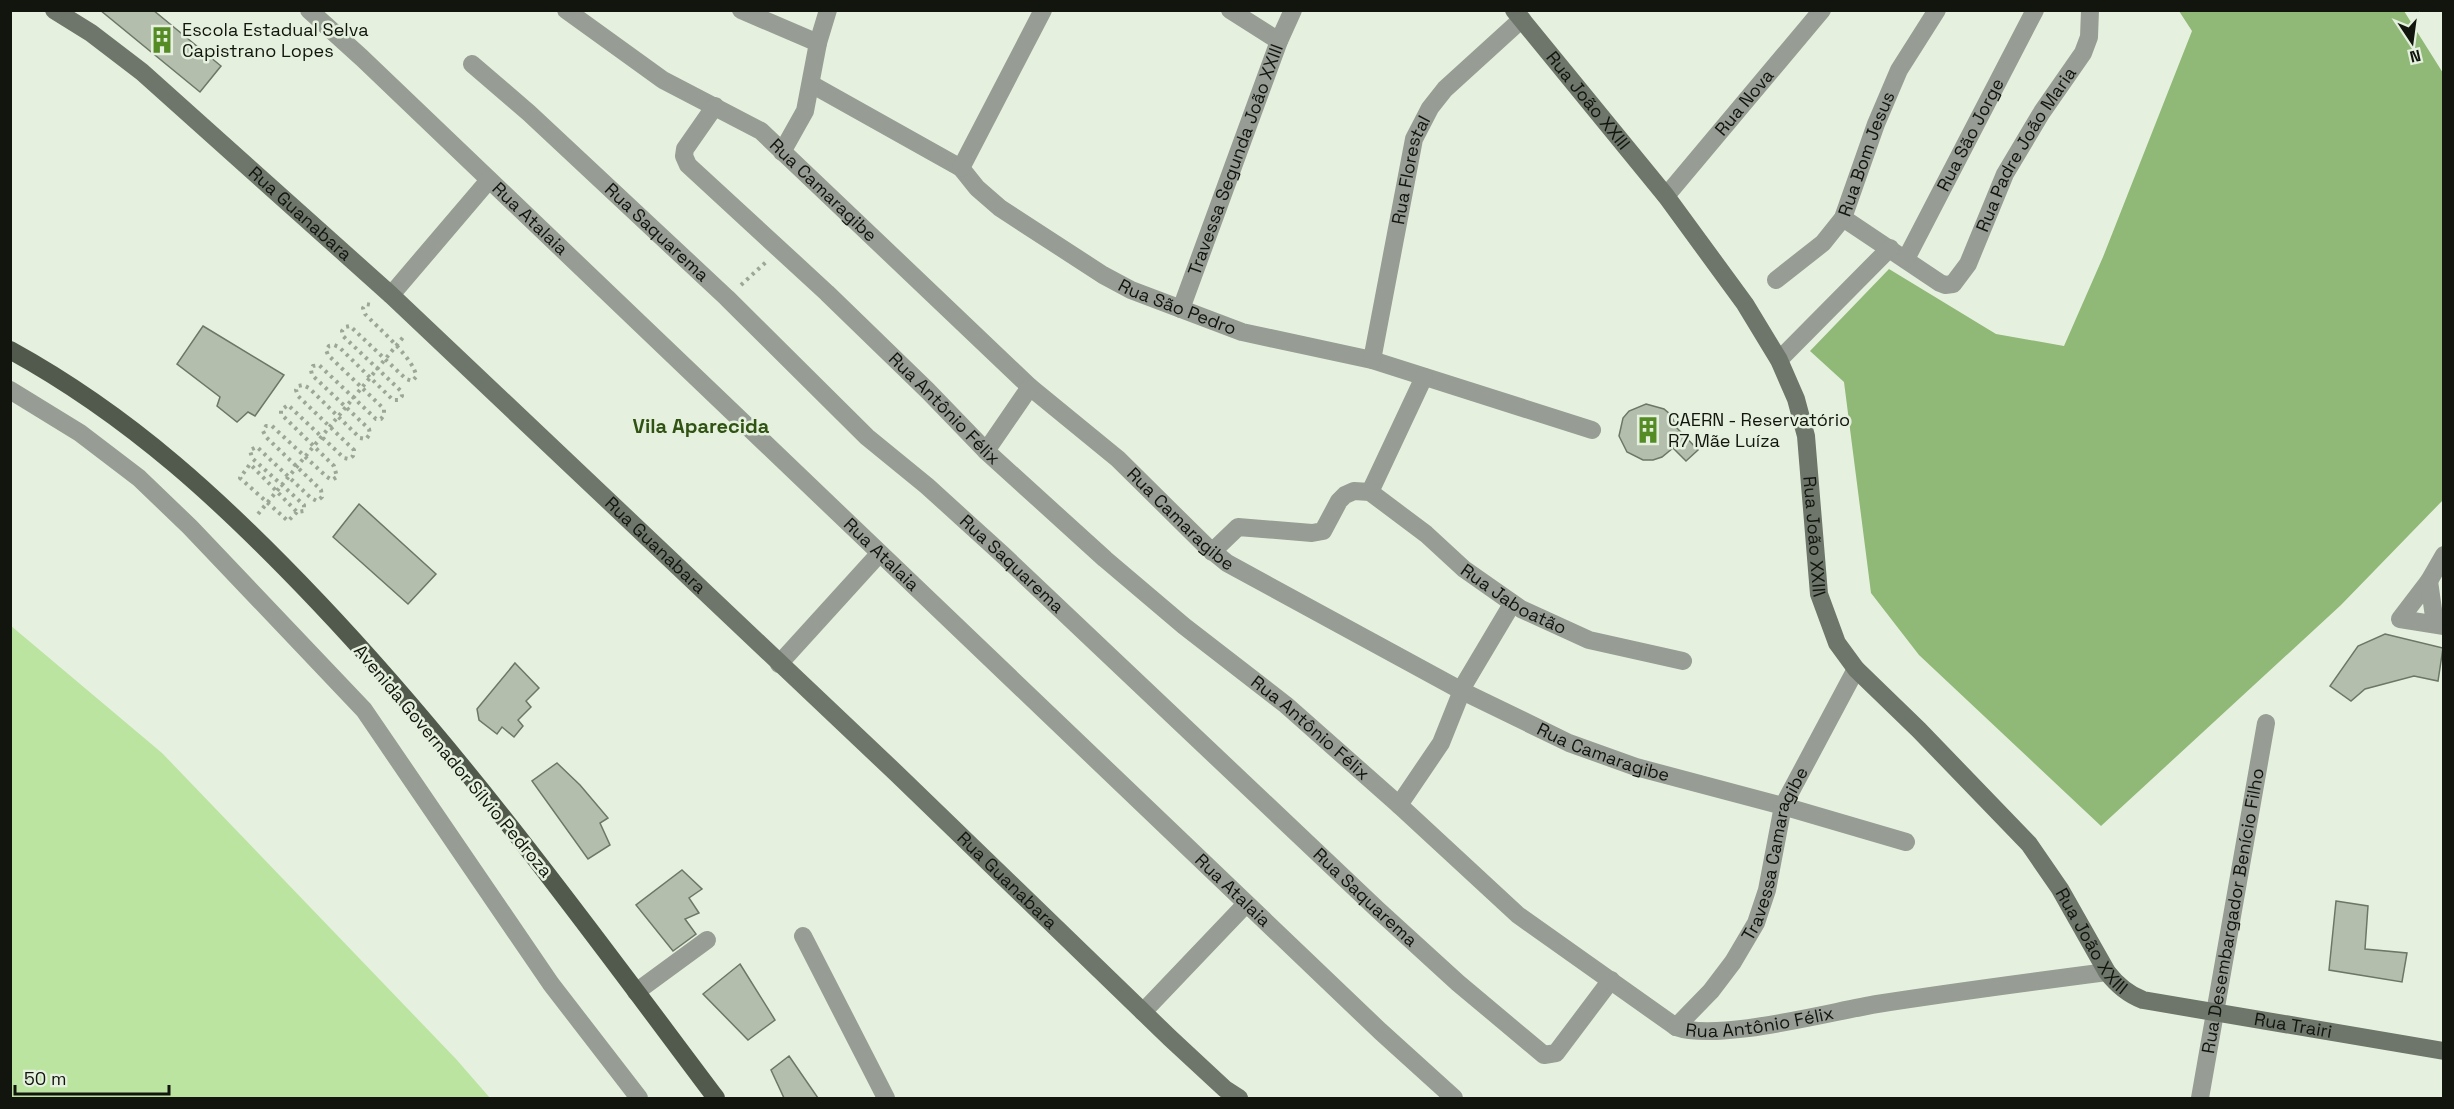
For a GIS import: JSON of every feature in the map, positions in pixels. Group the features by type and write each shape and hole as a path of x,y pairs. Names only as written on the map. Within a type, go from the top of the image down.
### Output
{"main road":[{"name":"Avenida Governador Sílvio Pedroza","path":"10,350 66,382 143,436 185,471 246,529 346,632 413,706 537,860 716,1098"}],"street":[{"name":"Rua Guanabara","path":"54,10 91,33 133,64 391,295 1053,923 1202,1069 1239,1098"},
{"name":"Rua Atalaia","path":"309,10 1246,904 1454,1098"},
{"name":"Rua Camaragibe","path":"566,10 663,80 751,124 1030,387 1118,459 1212,552 1241,571 1462,691 1569,743 1603,756 1906,842"},
{"path":"741,10 818,44"},
{"path":"782,152 805,111 818,44 828,10"},
{"path":"960,168 1043,10"},
{"path":"1230,10 1279,42"},
{"name":"Travessa Segunda João XXIII","path":"1180,309 1293,10"},
{"name":"Rua Nova","path":"1666,196 1822,10"},
{"name":"Rua Bom Jesus","path":"1776,280 1823,243 1843,218 1876,124 1899,70 1937,10"},
{"name":"Rua São Jorge","path":"1906,259 2035,10"},
{"name":"Rua Padre João Maria","path":"1906,259 1940,283 1950,285 1956,281 1968,264 2005,174 2042,112 2083,53 2090,37 2090,10"},
{"name":"Rua João XXIII","path":"1518,15 1666,196 1745,304 1779,360 1796,399 1806,436 1819,594 1837,643 1856,669 1934,744 2029,844 2060,889 2107,972 2124,991 2143,1000"},
{"name":"Rua Florestal","path":"1372,360 1414,139 1430,108 1445,89 1518,15"},
{"name":"Rua Saquarema","path":"472,64 529,113 727,298 867,437 927,486 1003,555 1458,983 1544,1055 1556,1053 1611,980"},
{"name":"Rua São Pedro","path":"811,84 960,168 977,188 1000,208 1103,275 1131,290 1242,332 1372,360 1592,430"},
{"name":"Rua Antônio Félix","path":"715,106 685,148 685,161 781,249 928,391 986,451 1105,559 1184,626 1286,705 1518,915 1676,1027 1698,1032 1735,1029 1876,1004 2107,972"},
{"path":"391,295 489,180"},
{"path":"1843,218 1906,259"},
{"path":"1779,360 1890,248"},
{"path":"1212,552 1238,527 1312,533 1323,531 1339,501 1345,495 1353,491 1370,492 1424,377"},
{"path":"986,451 1030,387"},
{"path":"10,390 80,433 139,478 190,527 364,710 551,984 639,1098"},
{"name":"Rua Jaboatão","path":"1370,492 1426,534 1464,569 1512,604 1589,640 1683,661"},
{"path":"779,664 879,554"},
{"path":"2429,581 2439,625 2400,619 2429,581 2444,555"},
{"path":"1399,805 1441,743 1462,691 1512,604"},
{"name":"Travessa Camaragibe","path":"1676,1027 1733,962 1756,923 1767,890 1783,806 1856,669"},
{"name":"Rua Desembargador Benício Filho","path":"2200,1098 2266,723"},
{"path":"1143,1012 1246,904"},
{"path":"803,936 886,1098"},
{"path":"636,992 707,940"},
{"name":"Rua Trairi","path":"2143,1000 2444,1051"}],"path":[{"path":"727,298 781,249"},
{"path":"297,512 250,464 240,478 288,521 297,512 304,511 304,505 252,458 250,452 252,448 260,448 311,498 317,501 322,497 321,490 266,437 263,431 266,426 272,426 327,477 332,480 337,477 334,466 281,414 280,410 288,405 293,408 344,458 349,459 353,456 354,450 298,396 296,390 298,386 303,385 309,388 360,438 366,439 370,434 369,429 312,375 311,370 313,366 319,365 376,419 381,419 384,409 328,356 326,350 329,346 339,347 393,400 398,400 402,396 401,391 344,336 342,331 345,327 350,326 406,379 412,381 416,377 416,371 365,314 363,308 366,304 371,304 379,312"},
{"path":"246,529 417,320"},
{"path":"396,328 404,336"}],"shaded area":[{"path":"2179,11 2404,11 2443,73 2443,500 2341,605 2101,826 1919,655 1871,593 1844,382 1810,351 1889,269 1996,334 2064,346 2103,257 2192,31"},
{"path":"10,625 162,753 456,1059 490,1098 11,1098"}],"building":[{"name":"Escola Estadual Selva Capistrano Lopes","path":"100,10 153,10 221,66 200,92"},
{"path":"203,326 284,375 255,416 248,412 237,422 217,406 220,397 177,364"},
{"name":"CAERN - Reservatório R7 Mãe Luíza","path":"1646,404 1664,409 1671,415 1677,428 1698,450 1686,461 1673,448 1662,457 1653,460 1643,460 1627,452 1619,436 1623,418 1629,411"},
{"path":"359,504 436,574 408,604 333,537"},
{"path":"2385,634 2443,648 2438,681 2414,676 2365,689 2351,701 2330,686 2358,646"},
{"path":"515,663 539,688 526,701 531,707 518,720 523,726 514,737 502,727 497,734 479,720 477,709"},
{"path":"557,763 580,785 608,818 600,823 610,845 588,859 532,781"},
{"path":"682,870 702,889 689,898 699,913 685,919 696,934 673,951 636,905"},
{"path":"2336,901 2368,906 2365,949 2407,953 2402,982 2329,970"},
{"path":"740,964 775,1020 748,1040 703,994"},
{"path":"789,1056 818,1098 784,1098 771,1070"}],"place":[{"name":"Escola Estadual Selva Capistrano Lopes","path":"162,40"},
{"name":"CAERN - Reservatório R7 Mãe Luíza","path":"1648,430"}],"district":[{"name":"Vila Aparecida","path":"701,426"}]}
